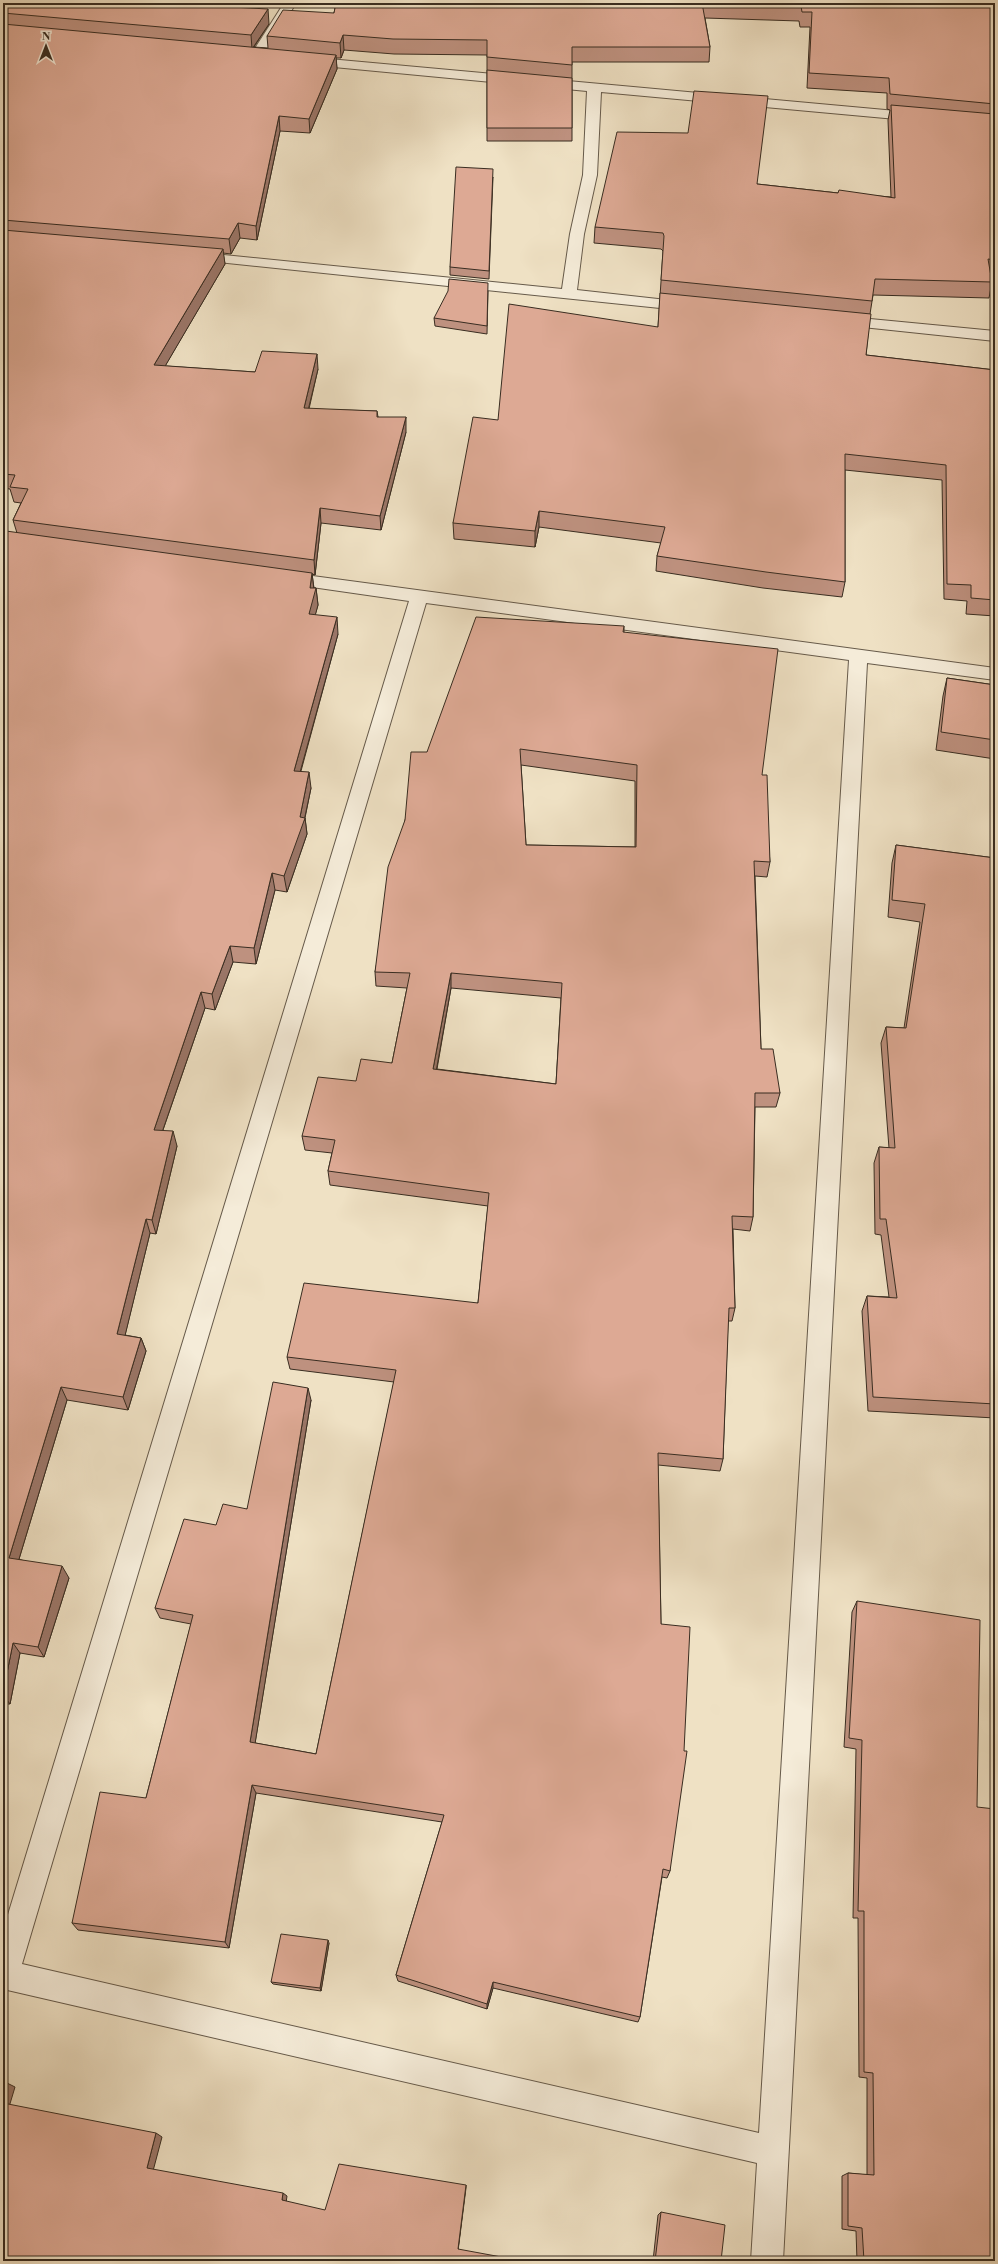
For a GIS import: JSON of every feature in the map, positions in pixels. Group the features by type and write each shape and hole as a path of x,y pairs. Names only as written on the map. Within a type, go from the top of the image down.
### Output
{"street":[{"path":"256,56 290,3"},
{"path":"241,54 272,57"},
{"path":"296,60 933,119"},
{"path":"569,294 577,234 590,175 594,88"},
{"path":"179,254 703,307"},
{"path":"821,319 995,336"},
{"path":"270,576 995,674"},
{"path":"419,596 4,1974 772,2151"},
{"path":"767,2261 772,2151 858,656"}],"building":[{"path":"3,3 234,3 232,7 268,9 251,35 3,13"},
{"path":"336,3 702,3 710,47 572,47 572,65 487,57 487,40 393,39 343,35 340,43 267,36 283,10 334,13"},
{"path":"702,3 995,3 995,104 890,94 889,78 809,73 812,12 802,12 801,6"},
{"path":"3,24 336,55 309,119 279,116 256,226 238,223 229,239 3,220"},
{"path":"487,70 572,78 572,128 487,128"},
{"path":"694,91 768,96 757,184 838,193 839,190 895,198 891,105 995,114 995,260 988,259 992,282 875,279 872,301 661,280 663,233 595,227 617,132 688,133"},
{"path":"456,167 493,169 489,271 450,267"},
{"path":"3,230 223,249 154,365 255,372 262,351 317,354 304,408 377,411 377,417 406,417 380,516 320,508 314,560 13,520 28,489 10,487 15,475 3,474"},
{"path":"449,279 488,283 487,326 434,318 448,291"},
{"path":"660,293 871,314 866,355 995,370 995,600 971,598 971,585 947,584 946,465 845,454 845,582 657,556 665,527 539,511 535,531 453,523 473,417 498,420 509,304 658,327"},
{"path":"6,531 312,573 310,588 316,588 309,614 337,617 294,771 309,772 300,817 305,818 284,876 272,873 254,948 230,946 212,994 201,992 154,1130 173,1131 152,1220 146,1219 117,1334 141,1338 123,1397 61,1387 9,1558 62,1566 38,1647 13,1643 3,1693 3,537"},
{"path":"476,617 624,626 623,632 778,649 762,775 767,775 770,862 754,861 761,1049 773,1049 780,1093 755,1093 753,1217 732,1216 735,1308 729,1308 723,1459 658,1453 661,1624 690,1627 684,1751 687,1751 670,1871 663,1869 640,2017 493,1982 487,2004 396,1975 444,1815 252,1785 225,1942 72,1923 100,1792 146,1798 193,1615 155,1608 184,1519 216,1525 223,1504 247,1509 273,1382 308,1388 250,1742 316,1754 396,1370 287,1357 304,1283 478,1303 489,1193 328,1171 335,1140 302,1136 318,1077 356,1081 361,1059 392,1063 410,973 375,972 388,867 405,820 411,752 427,752","holes":["520,749 637,765 636,847 526,845","451,973 562,983 556,1084 433,1069"]},
{"path":"947,678 995,685 995,740 941,732"},
{"path":"896,845 995,858 995,1404 873,1397 867,1296 897,1298 886,1219 880,1219 879,1147 895,1148 886,1027 906,1028 925,904 892,900"},
{"path":"857,1601 980,1620 977,1807 995,1809 995,2261 864,2261 862,2228 848,2226 848,2173 874,2175 873,2073 864,2072 864,1911 858,1911 862,1740 849,1738"},
{"path":"281,1934 328,1940 320,1988 271,1982"},
{"path":"3,2082 7,2083 3,2095"},
{"path":"3,2103 156,2133 147,2168 283,2193 282,2200 325,2210 339,2164 466,2185 458,2249 523,2261 3,2261"},
{"path":"661,2212 725,2225 721,2261 655,2261"}]}
